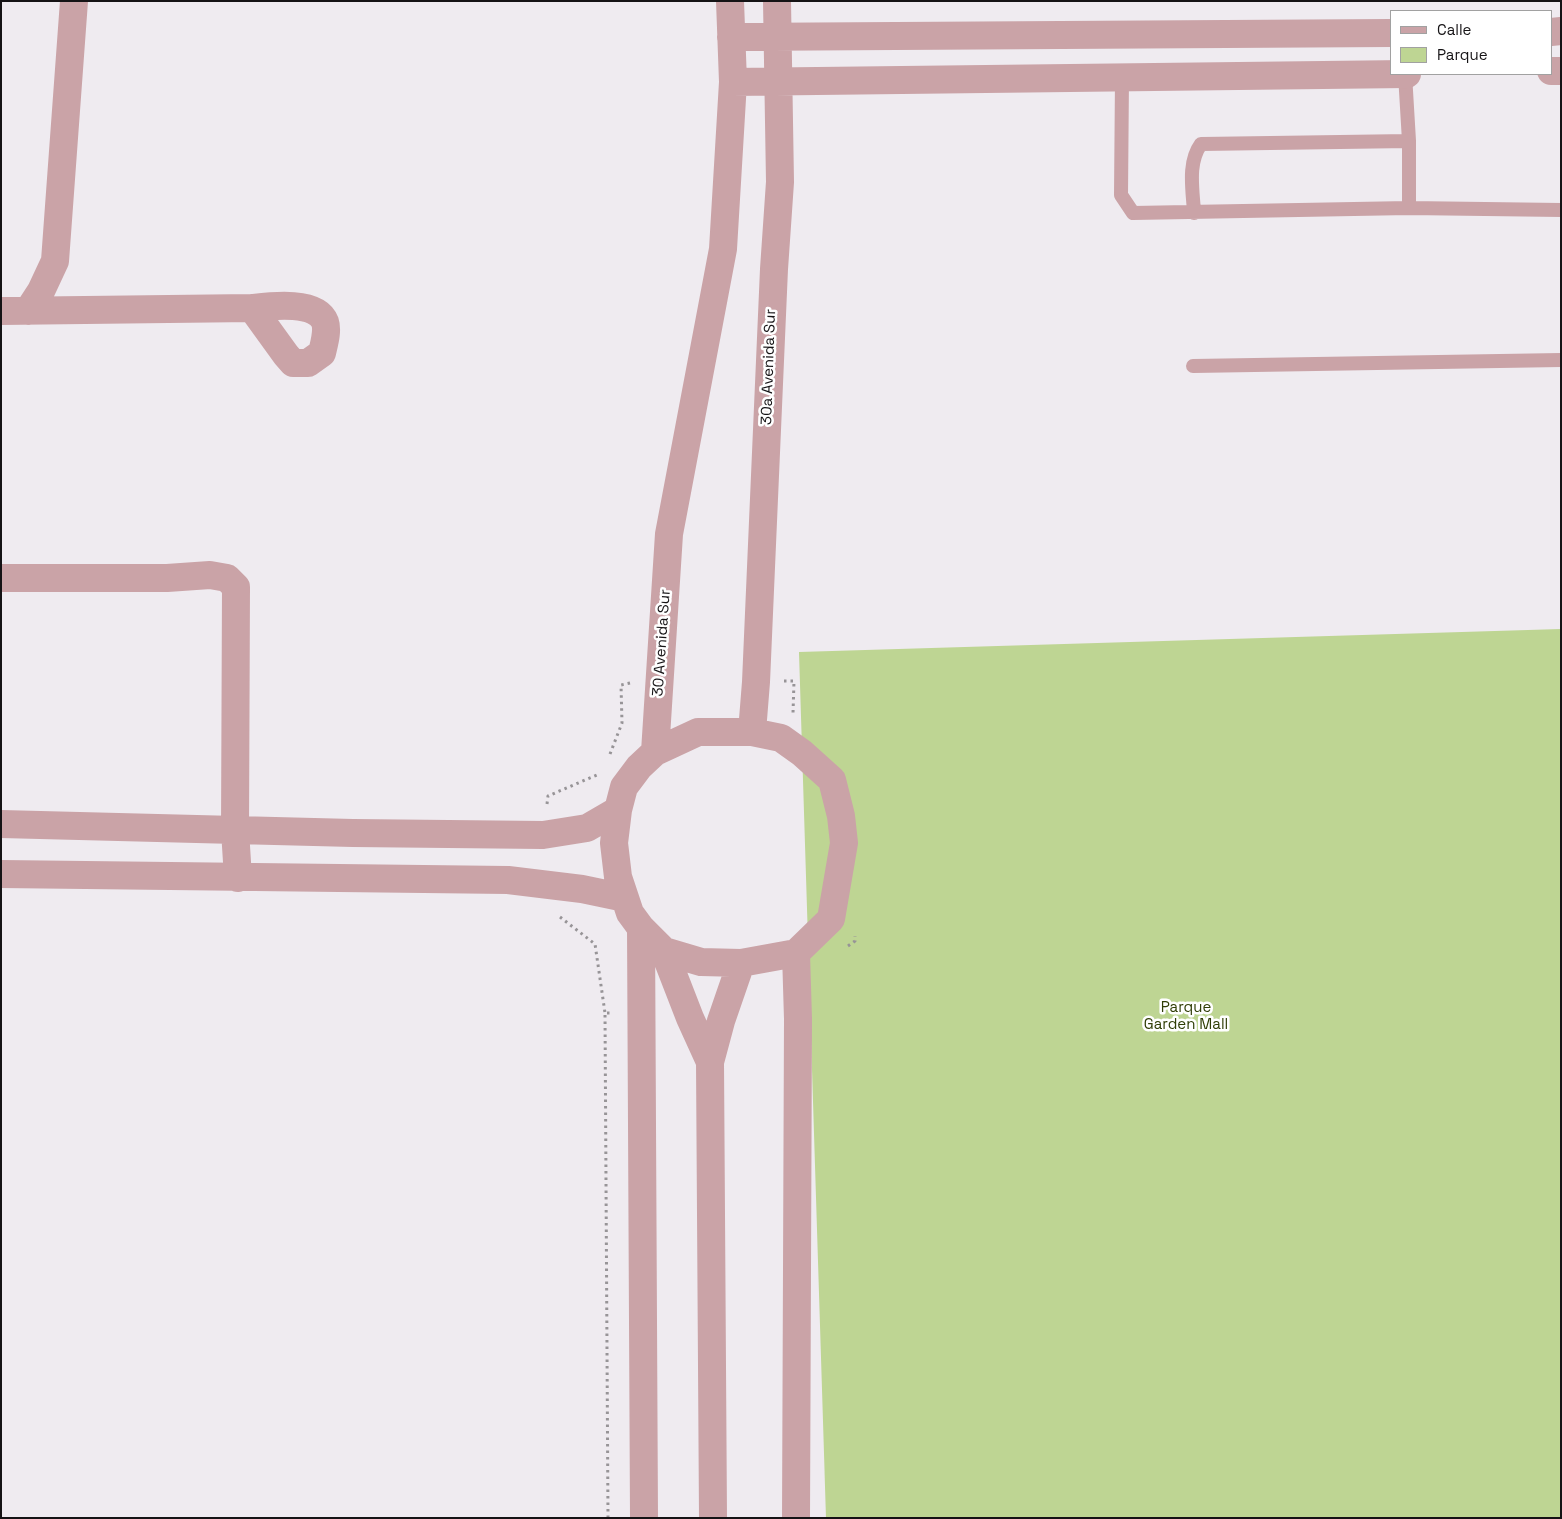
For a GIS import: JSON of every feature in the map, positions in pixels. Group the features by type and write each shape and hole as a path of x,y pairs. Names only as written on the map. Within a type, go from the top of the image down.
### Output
{"street":[{"path":"28,311 41,291 55,261 74,1"},
{"path":"730,1 733,82 1390,74"},
{"name":"30a Avenida Sur","path":"752,732 773,278 780,182 777,1"},
{"path":"731,37 1390,33"},
{"name":"30 Avenida Sur","path":"655,752 669,534 723,249 733,82"},
{"path":"1,311 252,308"},
{"path":"1,578 167,578 210,575 227,578 236,587 235,830 238,878"},
{"path":"664,951 701,962 741,963 796,953 830,919 844,843 841,816 832,780 802,753 781,738 752,732 698,732 655,752 639,767 624,787 618,810 614,843 618,877 630,912 641,928 664,951 690,1018 710,1062"},
{"path":"1,824 353,833 543,835 587,828 618,810"},
{"path":"1,874 238,878 498,879 541,883 625,898"},
{"path":"641,928 644,1518"},
{"path":"796,953 798,1049 796,1518"},
{"path":"713,1518 710,1062 721,1021 741,963"}],"lane":[{"path":"1406,75 1409,208"},
{"path":"1122,78 1121,195 1133,214 1409,208 1561,210"},
{"path":"1194,214 1192,161 1195,152 1201,144 1409,141"},
{"path":"1193,366 1561,360"}],"path":[{"path":"609,756 622,723 621,685 660,678"},
{"path":"543,835 548,796 603,772"},
{"path":"541,883 539,901 595,944 605,1013 608,1518"},
{"path":"605,1013 640,1013"}],"green space":[{"name":"Parque Garden Mall","path":"1561,629 1561,1518 826,1518 799,652"}]}
